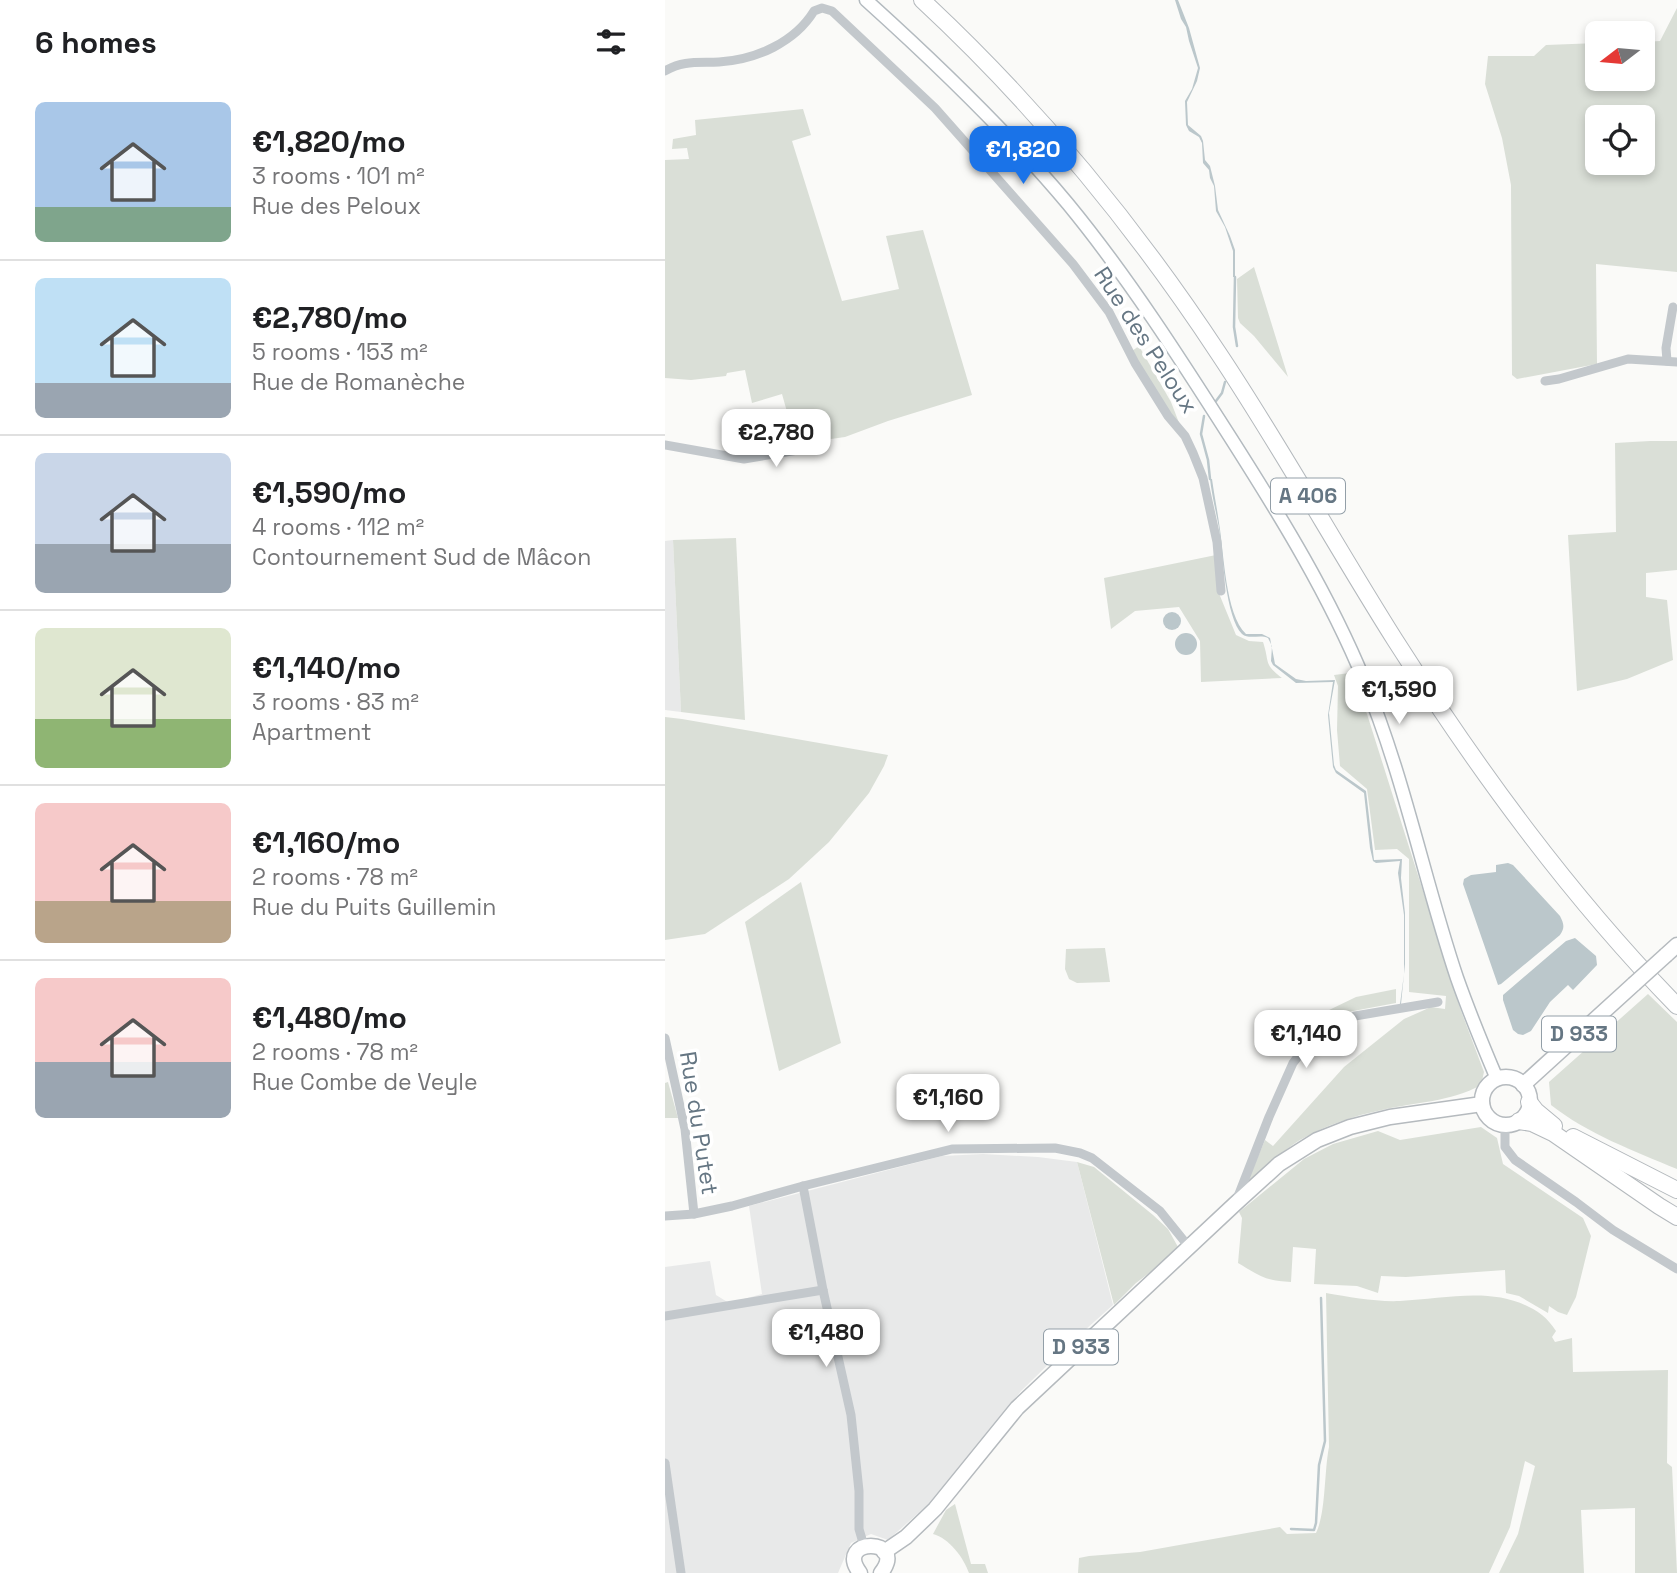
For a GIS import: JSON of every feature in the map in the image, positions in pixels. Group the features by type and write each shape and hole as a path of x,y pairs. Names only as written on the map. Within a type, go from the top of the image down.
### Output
{"highway":[{"name":"A 406","path":"922,0 1026,105 1101,192 1145,249 1219,354 1393,637 1468,749 1572,887 1677,1006"},
{"name":"A 406","path":"938,0 1060,128 1151,240 1222,340 1404,635 1484,755 1562,859 1677,990"},
{"path":"1529,1102 1557,1128 1677,1190"},
{"path":"1512,1123 1532,1123 1553,1133 1677,1217"}],"main road":[{"path":"866,0 956,84 1067,203 1163,334 1283,520 1331,609 1364,679 1384,734 1457,977 1497,1079"},
{"name":"D 933","path":"1523,1085 1672,950"},
{"path":"1511,1078 1523,1085 1527,1090 1529,1102 1525,1115 1512,1123 1500,1124 1490,1119 1482,1104 1484,1092 1492,1082 1511,1078"},
{"name":"D 933","path":"884,1552 906,1537 936,1509 1017,1408 1279,1164 1302,1148 1350,1127 1390,1117 1482,1104"},
{"path":"858,1572 856,1554 864,1546 875,1545 884,1552 887,1562 881,1573"}],"street":[{"name":"Rue des Peloux","path":"665,71 677,64 733,60 771,48 788,39 806,23 814,11 822,8 832,11 875,51 935,108 1073,264 1109,312 1135,363 1168,416 1185,436 1193,453 1203,478 1217,542 1221,590"},
{"path":"1545,381 1628,359 1672,361 1666,348 1673,307"},
{"path":"665,445 744,459 816,447"},
{"path":"1235,1204 1293,1063 1314,1036 1355,1016 1438,1002"},
{"name":"Rue du Putet","path":"665,1038 685,1129 694,1214"},
{"path":"1512,1123 1505,1147 1514,1160 1613,1230 1677,1269"},
{"path":"665,1216 694,1214 732,1206 942,1150 1055,1148 1092,1158 1160,1211 1189,1247"},
{"path":"803,1186 851,1415 859,1491 859,1529 864,1546"},
{"path":"665,1316 823,1290"},
{"path":"665,1463 681,1573"}],"shaded area":[{"path":"1175,0 1178,0 1189,28 1200,68 1197,81 1187,102 1188,125 1203,141 1205,160 1210,166 1215,186 1218,210 1235,250 1235,277 1233,251 1216,211 1214,186 1209,170 1203,163 1202,143 1186,125 1185,101 1192,89 1198,68"},
{"path":"1677,8 1677,272 1596,264 1597,364 1517,379 1512,375 1511,185 1502,138 1485,84 1488,56 1534,56 1546,45 1585,44 1585,91 1655,91 1655,41 1660,41"},
{"path":"803,109 811,135 792,141 842,301 899,289 886,236 923,230 972,395 845,437 796,444 782,394 752,403 745,370 727,373 726,376 691,380 665,378 665,160 689,159 687,148 672,149 673,139 696,135 695,120"},
{"path":"1254,267 1288,377 1238,318 1237,279"},
{"path":"1139,346 1171,402 1181,428 1132,351"},
{"path":"1677,441 1677,570 1646,573 1646,597 1667,600 1673,660 1627,679 1577,691 1568,535 1616,532 1615,443"},
{"path":"1210,479 1234,612 1246,634 1262,634 1270,638 1271,645 1268,638 1242,634 1232,614"},
{"path":"736,538 745,720 681,712 673,540"},
{"path":"673,540 681,712 665,710 665,541"},
{"path":"1216,555 1218,591 1236,635 1249,641 1263,642 1269,666 1282,678 1201,682 1200,641 1179,607 1135,611 1111,629 1104,578"},
{"path":"1168,612 1176,612 1181,621 1179,628 1168,630 1163,625 1163,617"},
{"path":"1186,633 1194,636 1197,644 1194,652 1186,655 1178,652 1175,644 1178,636"},
{"path":"1272,648 1275,664 1296,679 1335,680 1329,713 1334,765 1336,770 1366,791 1374,860 1402,859 1405,913 1404,974 1404,915 1398,873 1400,861 1373,861 1364,793 1336,773 1333,767 1328,715 1333,682 1296,683 1273,665"},
{"path":"1350,673 1367,714 1460,1008 1484,1072 1481,1085 1469,1091 1433,1101 1371,1112 1320,1130 1287,1149 1246,1185 1265,1140 1273,1146 1344,1067 1404,1019 1431,1007 1445,1009 1446,996 1409,992 1409,859 1397,849 1375,850 1367,789 1340,766 1338,686 1334,675"},
{"path":"665,717 888,755 869,793 829,842 789,879 705,934 665,940"},
{"path":"1496,865 1513,865 1560,916 1563,928 1560,935 1498,985 1463,884 1464,879 1471,875 1496,872"},
{"path":"801,882 841,1043 779,1071 745,922"},
{"path":"1575,938 1596,956 1597,965 1573,990 1568,985 1550,1002 1531,1031 1518,1034 1513,1030 1503,995 1566,941"},
{"path":"1105,948 1110,982 1077,983 1069,979 1065,969 1066,949"},
{"path":"1396,989 1396,1003 1348,1012 1324,1022 1327,1011 1356,997"},
{"path":"1648,994 1677,1022 1677,1169 1596,1133 1551,1105 1549,1082"},
{"path":"668,1082 678,1118 665,1118 665,1083"},
{"path":"1481,1127 1497,1138 1503,1164 1583,1218 1591,1236 1576,1297 1567,1315 1549,1306 1548,1313 1519,1296 1506,1293 1505,1270 1406,1277 1381,1276 1378,1293 1357,1286 1314,1284 1316,1249 1293,1247 1291,1282 1263,1277 1238,1263 1242,1218 1239,1212 1304,1159 1333,1144 1378,1131 1400,1140"},
{"path":"983,1154 1077,1162 1113,1305 1021,1391 933,1500 888,1540 871,1534 851,1543 838,1573 665,1573 665,1267 710,1261 716,1295 729,1303 762,1294 749,1206 942,1156"},
{"path":"1077,1162 1094,1167 1153,1215 1168,1229 1178,1247 1114,1305"},
{"path":"1326,1293 1391,1301 1473,1296 1509,1299 1526,1305 1544,1317 1556,1331 1552,1337 1555,1342 1572,1338 1573,1372 1668,1370 1667,1463 1672,1467 1677,1573 1635,1573 1635,1508 1581,1510 1584,1573 1499,1573 1518,1534 1535,1466 1525,1461 1510,1527 1489,1573 1078,1573 1079,1558 1089,1556 1140,1552 1280,1527 1287,1534 1316,1533 1322,1515 1329,1447"},
{"path":"955,1504 971,1564 985,1564 988,1573 969,1573 955,1549 933,1534 946,1510"}],"waterway":[{"path":"1235,277 1234,327 1237,346"},
{"path":"1216,401 1225,382"},
{"path":"1204,416 1201,434 1210,479"},
{"path":"1291,1529 1314,1530 1316,1523 1319,1465 1325,1441 1321,1298"}]}
